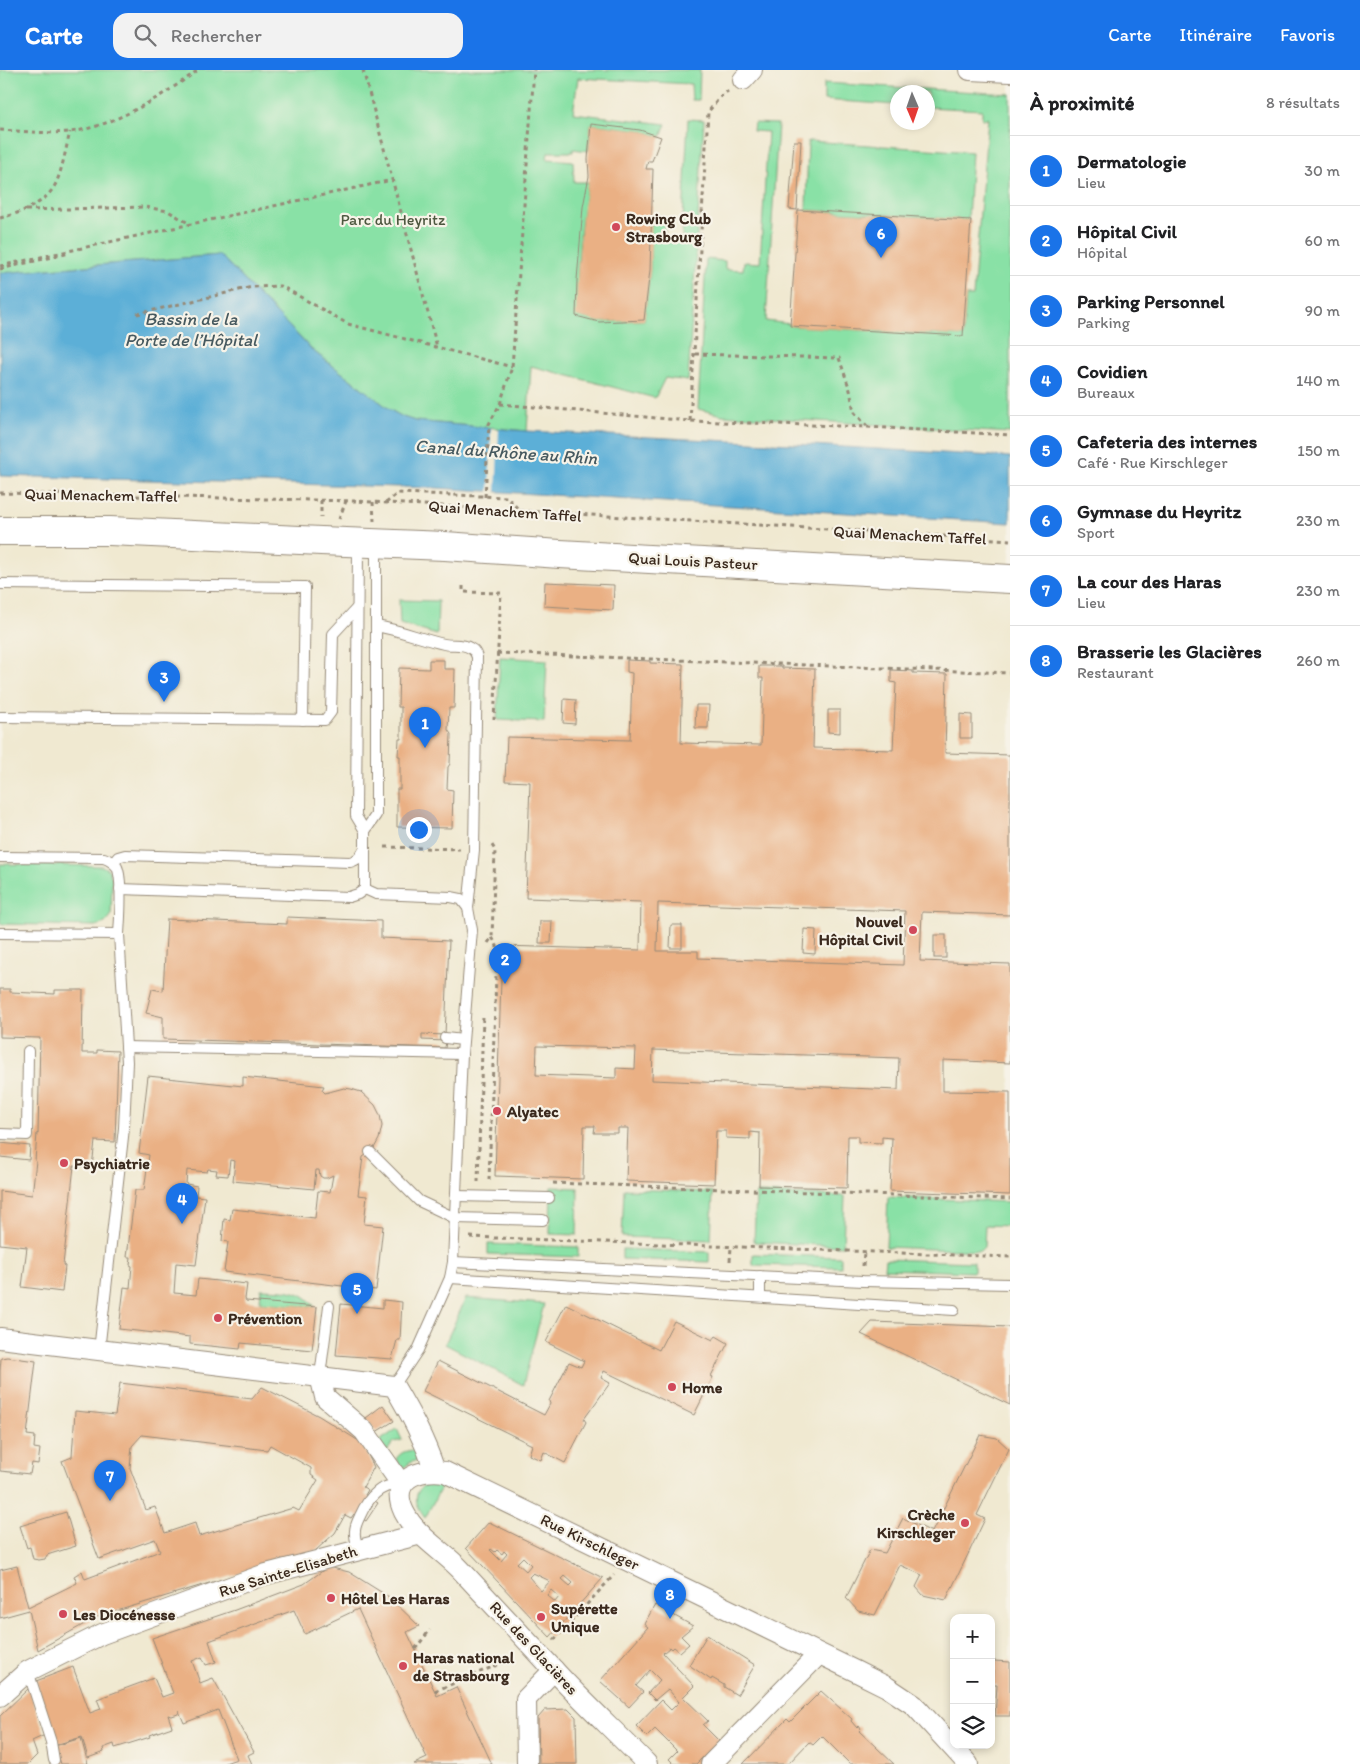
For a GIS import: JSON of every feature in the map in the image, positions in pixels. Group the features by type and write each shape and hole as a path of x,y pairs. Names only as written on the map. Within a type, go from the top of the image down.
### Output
{"main road":[{"path":"0,531 110,531 367,543"},
{"name":"Quai Louis Pasteur","path":"367,543 1010,579"}],"street":[{"path":"970,70 1010,72"},
{"path":"0,1338 394,1386 417,1424 435,1471"},
{"path":"320,1376 325,1397 364,1431 402,1485 400,1494 403,1510 420,1534"},
{"name":"Rue Kirschleger","path":"402,1485 411,1476 420,1472 446,1472 887,1687 914,1705 968,1764"},
{"name":"Rue Sainte-Elisabeth","path":"0,1696 28,1671 111,1631 263,1575 420,1534"},
{"name":"Rue des Glacières","path":"420,1534 455,1564 554,1670 647,1764"},
{"path":"711,1764 818,1654"},
{"path":"527,1764 526,1699 554,1670"}],"lane":[{"path":"365,889 365,831 356,816 357,608 367,543"},
{"path":"365,831 376,815 376,626 367,543"},
{"path":"0,584 305,587 304,720"},
{"path":"0,716 325,720 332,712 333,634 357,608"},
{"path":"376,626 396,629 442,644 470,647 477,657 474,850 471,896 468,908 472,930 462,1054 452,1262 450,1278 418,1350 394,1386"},
{"path":"113,862 118,857 125,855 350,862 356,860 361,855 365,847"},
{"path":"0,857 104,858 113,862 117,868 120,889 119,934 126,1047 124,1128 99,1351"},
{"path":"120,889 350,896 358,894 365,889"},
{"path":"365,889 376,894 451,896 461,899 468,908"},
{"path":"0,932 119,934"},
{"path":"445,1038 463,1040"},
{"path":"126,1047 462,1054"},
{"path":"0,1134 27,1135 28,1051"},
{"path":"370,1152 419,1201 454,1218 543,1220"},
{"path":"455,1200 548,1198"},
{"path":"452,1262 882,1282 1010,1284"},
{"path":"760,1276 760,1297"},
{"path":"450,1278 954,1310"},
{"path":"320,1376 329,1306"},
{"path":"358,1550 355,1531 368,1501 384,1487 394,1484 402,1485"},
{"path":"28,1671 51,1742 54,1760"}],"path":[{"path":"0,130 70,132 103,124 178,86 198,70"},
{"path":"363,70 438,348"},
{"path":"485,497 489,424 500,404 512,367 534,70"},
{"path":"690,421 708,112 742,73"},
{"path":"0,218 26,210 40,201 56,183 70,132"},
{"path":"0,267 392,180"},
{"path":"26,210 145,207 168,211 191,224"},
{"path":"0,267 167,231 191,224"},
{"path":"137,314 252,287 281,286 348,324 512,367"},
{"path":"695,354 839,358 850,390 854,412 868,427"},
{"path":"500,404 690,421 868,427 1010,436"},
{"name":"Quai Menachem Taffel","path":"0,493 386,503 1010,540"},
{"path":"386,503 398,493 507,497 520,512"},
{"path":"497,653 1010,673"},
{"path":"384,847 465,849"},
{"path":"489,1180 497,946 492,937"},
{"path":"478,1180 499,1181"},
{"path":"548,1182 1010,1199"},
{"path":"454,1237 1010,1257"},
{"path":"600,1242 600,1249"},
{"path":"730,1247 730,1255"},
{"path":"435,1691 502,1662 536,1651 554,1640 628,1560"},
{"path":"415,1649 430,1630"}],"green space":[{"name":"Parc du Heyritz","path":"0,70 700,70 699,100 692,100 691,84 578,78 573,113 666,124 661,137 640,130 591,124 588,151 573,149 573,152 548,152 547,159 573,161 574,182 588,182 582,215 579,249 577,316 600,322 644,320 650,270 651,215 663,216 666,242 682,242 688,119 704,120 688,381 665,378 655,398 531,366 527,431 415,421 392,411 312,350 220,255 0,273"},
{"path":"824,83 890,87 890,105 824,100"},
{"path":"935,90 1010,94 1010,433 722,415 698,409 706,259 725,261 725,269 743,270 744,262 760,263 768,132 753,131 754,123 778,124 766,321 790,324 791,326 963,336 966,296 973,296 988,118 982,119 982,110 935,107"},
{"path":"808,141 972,152 968,220 806,210"},
{"path":"399,600 438,601 437,635 400,624"},
{"path":"500,657 547,660 544,722 497,720"},
{"path":"0,864 102,866 109,870 112,879 111,916 105,923 96,926 0,924"},
{"path":"551,1187 578,1188 577,1235 550,1234"},
{"path":"624,1189 713,1192 711,1240 622,1237"},
{"path":"756,1193 845,1196 843,1246 754,1242"},
{"path":"888,1197 1010,1202 1010,1226 985,1225 984,1247 980,1251 886,1247"},
{"path":"488,1244 578,1247 578,1257 488,1254"},
{"path":"622,1249 709,1252 709,1262 622,1259"},
{"path":"753,1254 841,1257 841,1267 753,1265"},
{"path":"885,1259 974,1262 974,1272 884,1269"},
{"path":"261,1289 298,1293 315,1307 260,1302"},
{"path":"466,1298 544,1304 523,1385 445,1344"},
{"path":"397,1429 402,1440 394,1442 387,1451 378,1442"},
{"path":"419,1451 428,1458 411,1462 402,1469 396,1459 403,1452"},
{"path":"429,1482 444,1482 425,1518 416,1498 420,1489"}],"water":[{"path":"220,255 312,350 392,411 403,417 415,421 527,431 1010,457 1010,523 436,488 0,476 0,273"}],"pier":[{"path":"491,428 499,429 496,492 489,492"}],"building":[{"name":"Rowing Club Strasbourg","path":"591,124 640,130 661,137 652,161 648,161 646,169 653,169 650,270 644,320 599,322 576,316 583,207 589,176 588,159"},
{"path":"794,141 801,141 797,210 789,209"},
{"path":"798,210 971,220 963,336 790,326"},
{"path":"545,582 614,585 613,610 544,606"},
{"path":"429,660 444,660 444,669 455,669 454,708 449,708 448,730 451,734 447,789 453,790 452,828 397,827 397,789 400,789 400,756 398,756 399,739 401,739 401,707 398,707 399,668 429,669"},
{"name":"Nouvel Hôpital Civil","path":"627,660 683,664 681,743 761,745 763,678 759,678 759,666 815,669 813,748 893,750 896,683 891,682 891,670 947,674 945,753 1010,755 1010,915 922,912 920,961 1010,964 1010,1063 943,1060 943,1091 1010,1092 1010,1195 890,1191 892,1138 882,1137 882,1143 858,1142 858,1136 848,1136 847,1188 759,1186 760,1133 750,1132 750,1139 726,1138 726,1131 716,1131 714,1184 626,1181 628,1128 618,1128 618,1133 594,1133 595,1126 584,1126 583,1179 495,1176 502,946 640,950 641,902 526,898 530,782 505,781 507,737 630,740 632,673 627,672","holes":["658,903 905,911 903,965 698,958 698,951 657,951","537,1046 636,1048 635,1069 616,1068 616,1078 536,1075","653,1050 899,1058 898,1090 652,1080"]},
{"path":"564,699 576,700 575,724 563,723"},
{"path":"696,705 709,705 708,728 695,728"},
{"path":"828,710 840,710 840,733 828,732"},
{"path":"960,714 972,715 972,738 960,738"},
{"path":"287,917 381,921 381,938 449,941 445,1035 422,1034 422,1040 446,1041 445,1048 163,1039 163,1017 146,1013 152,989 163,991 167,919 287,924"},
{"path":"540,921 552,921 551,943 539,943"},
{"path":"671,925 682,925 682,948 670,948"},
{"path":"804,929 816,930 815,954 803,953"},
{"path":"934,935 946,935 946,958 934,958"},
{"name":"Psychiatrie","path":"0,989 10,989 10,992 55,994 55,990 83,990 82,1053 97,1053 97,1050 118,1051 115,1142 95,1141 92,1167 74,1166 63,1265 65,1266 62,1292 22,1287 27,1247 0,1244 0,1191 32,1195 38,1134 40,1038 0,1037"},
{"path":"148,1076 243,1086 243,1077 324,1086 322,1090 325,1093 344,1088 361,1092 375,1105 380,1115 382,1126 379,1139 373,1150 363,1157 358,1195 367,1196 364,1224 383,1226 376,1290 224,1272 228,1242 222,1241 224,1219 230,1220 232,1209 315,1218 318,1191 330,1192 333,1175 323,1178 320,1176 319,1170 316,1170 314,1189 233,1181 235,1161 230,1160 228,1176 216,1175 217,1170 208,1169 207,1172 187,1170 186,1184 197,1186 196,1196 205,1197 196,1265 176,1263 174,1293 196,1295 198,1279 247,1284 246,1301 317,1307 312,1350 241,1343 240,1349 190,1344 190,1337 119,1329 124,1287 130,1288 132,1266 130,1265 131,1257 127,1257 135,1190 144,1190 149,1155 139,1153"},
{"path":"0,1143 30,1146 29,1160 0,1157"},
{"path":"383,1300 402,1302 400,1340 397,1340 392,1359 336,1355 341,1304 383,1308"},
{"name":"Home","path":"566,1304 659,1350 674,1321 713,1340 716,1336 728,1343 694,1415 604,1371 601,1378 610,1383 584,1419 586,1422 565,1463 544,1452 541,1460 529,1455 532,1445 423,1391 438,1361 544,1415 569,1362 581,1367 584,1361 546,1342"},
{"path":"872,1322 1010,1327 1010,1405 861,1334"},
{"path":"7,1357 36,1361 27,1435 35,1436 34,1448 40,1449 38,1464 32,1463 30,1474 0,1471 0,1371 1,1358"},
{"path":"120,1383 252,1399 262,1387 319,1416 362,1443 374,1467 363,1487 368,1490 365,1495 378,1503 366,1521 354,1514 351,1518 345,1515 335,1533 315,1551 97,1617 38,1650 29,1610 0,1618 0,1570 17,1566 28,1607 77,1583 74,1576 82,1571 85,1579 160,1551 155,1539 99,1559 62,1461 72,1457 75,1411 115,1415","holes":["142,1435 267,1450 270,1445 311,1468 311,1475 318,1480 299,1511 293,1508 199,1536 195,1523 165,1533 155,1507 146,1510 130,1468 132,1446"]},
{"path":"383,1405 394,1421 376,1432 366,1418"},
{"name":"Crèche Kirschleger","path":"980,1435 997,1438 1009,1449 977,1515 985,1519 946,1600 923,1595 916,1587 922,1575 900,1565 875,1615 858,1611 846,1598 870,1550 885,1553 903,1518 932,1532"},
{"path":"66,1512 76,1546 47,1555 45,1559 33,1559 30,1547 27,1548 20,1526"},
{"path":"489,1522 603,1578 550,1637 466,1548","holes":["490,1550 495,1552 497,1550 502,1554 504,1551 507,1554 501,1561","523,1557 531,1565 526,1571 517,1563","533,1573 550,1581 541,1591 529,1577","565,1576 573,1583 570,1586 562,1579","551,1590 559,1597 555,1602 547,1595"]},
{"path":"328,1567 349,1572 389,1597 419,1626 407,1632 437,1696 456,1687 492,1764 414,1764 427,1758 358,1609 305,1634 294,1610 209,1641 216,1662 206,1665 202,1657 192,1661 200,1683 213,1678 254,1752 248,1755 252,1764 222,1764 237,1759 218,1710 184,1723 179,1711 178,1714 168,1715 172,1727 149,1735 150,1737 115,1748 114,1744 103,1748 104,1752 88,1758 82,1737 55,1745 36,1681 73,1667 90,1713 101,1709 97,1699 154,1678 162,1697 173,1693 152,1638 304,1584"},
{"path":"655,1605 693,1626 681,1636 689,1644 680,1652 674,1647 672,1649 670,1647 663,1653 694,1686 683,1697 708,1721 703,1725 719,1741 696,1764 674,1764 669,1759 677,1751 655,1729 647,1737 636,1726 661,1700 671,1710 679,1702 668,1689 655,1700 648,1693 660,1680 650,1670 636,1686 643,1692 629,1707 600,1681 648,1627 644,1624"},
{"path":"707,1635 755,1665 737,1695 724,1687 724,1685 712,1678 711,1680 689,1665"},
{"path":"995,1661 1010,1662 1010,1716 995,1716 997,1685 995,1685"},
{"path":"29,1688 45,1735 32,1741 37,1755 28,1764 0,1764 0,1716"},
{"path":"821,1691 852,1719 851,1721 857,1728 859,1726 861,1729 859,1731 894,1764 850,1764 822,1736 813,1745 809,1742 788,1764 743,1764 787,1719 790,1722"},
{"path":"568,1709 576,1717 577,1764 539,1764 538,1718 545,1710"},
{"path":"81,1738 88,1764 61,1764 55,1746"}],"place":[{"name":"Rowing Club Strasbourg","path":"616,227"},
{"name":"Gymnase du Heyritz","path":"881,258"},
{"name":"Parking Personnel","path":"164,702"},
{"name":"Dermatologie","path":"425,748"},
{"name":"Nouvel Hôpital Civil","path":"913,930"},
{"name":"Hôpital Civil","path":"505,984"},
{"name":"Alyatec","path":"497,1111"},
{"name":"Psychiatrie","path":"64,1163"},
{"name":"Covidien","path":"182,1224"},
{"name":"Cafeteria des internes","path":"357,1314"},
{"name":"Prévention","path":"218,1318"},
{"name":"Home","path":"672,1387"},
{"name":"La cour des Haras","path":"110,1501"},
{"name":"Crèche Kirschleger","path":"965,1523"},
{"name":"Hôtel Les Haras","path":"331,1598"},
{"name":"Les Diocénesse","path":"63,1614"},
{"name":"Supérette Unique","path":"541,1617"},
{"name":"Brasserie les Glacières","path":"670,1619"},
{"name":"Haras national de Strasbourg","path":"403,1666"}],"water label":[{"name":"Bassin de la Porte de l’Hôpital","path":"191,329"},
{"name":"Canal du Rhône au Rhin","path":"506,452"}]}
